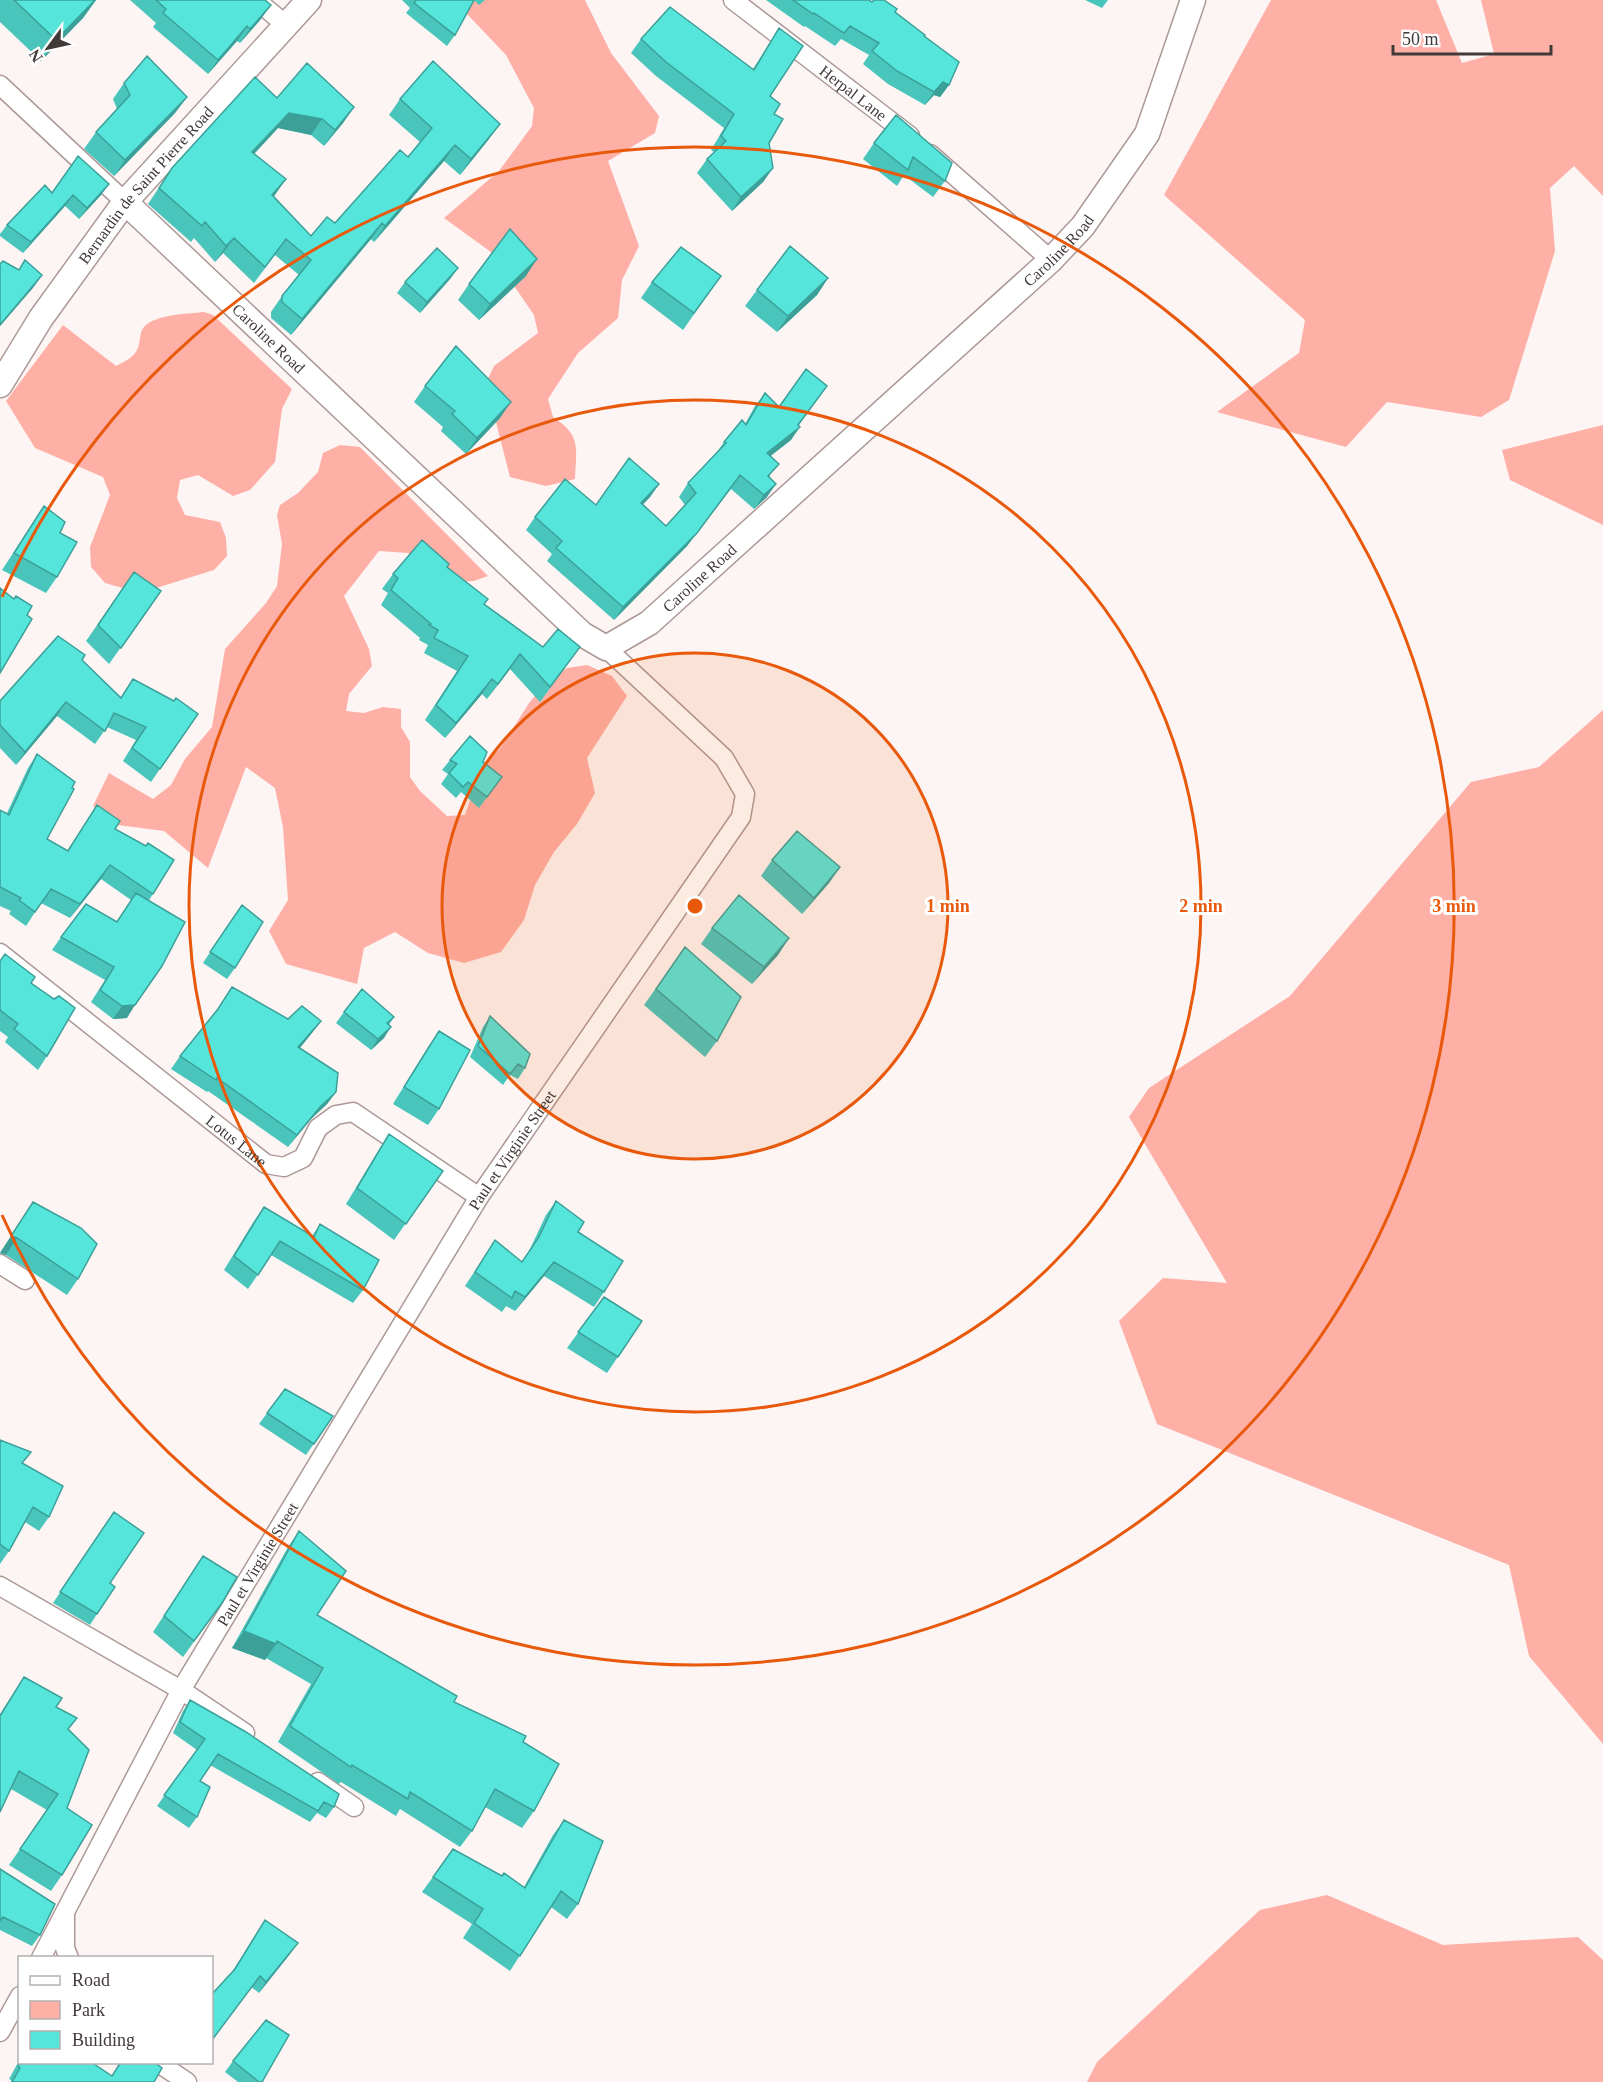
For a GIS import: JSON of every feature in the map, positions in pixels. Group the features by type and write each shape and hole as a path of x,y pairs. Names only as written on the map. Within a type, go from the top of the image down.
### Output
{"main road":[{"name":"Bernardin de Saint Pierre Road","path":"0,385 42,318 125,202 309,0"},
{"name":"Caroline Road","path":"125,202 582,634 606,648 650,622 1051,260 1083,226 1147,134 1193,0"}],"street":[{"path":"256,0 286,25"},
{"name":"Herpal Lane","path":"733,0 908,135 1051,260"},
{"path":"0,85 125,202"},
{"name":"Paul et Virginie Street","path":"42,1956 181,1690 479,1197 741,817 745,794 724,758 606,648"},
{"name":"Lotus Lane","path":"0,953 266,1164 284,1167 303,1158 318,1128 336,1115 352,1112 479,1197"},
{"path":"0,1264 25,1280"},
{"path":"0,1586 181,1690 258,1742"},
{"path":"306,1774 354,1807"},
{"path":"46,1902 65,1913 65,1948 68,1956"},
{"path":"0,2032 18,2000"},
{"path":"161,2064 187,2082"}],"green space":[{"path":"464,0 585,0 611,53 659,116 655,133 608,161 639,246 622,280 618,318 578,353 548,399 553,417 569,430 573,437 576,459 575,479 546,486 510,477 486,383 494,366 538,333 534,315 491,252 444,218 499,171 532,126 534,108 506,55 467,14"},
{"path":"1271,0 1436,0 1462,63 1494,54 1481,0 1603,0 1603,196 1574,166 1550,188 1555,251 1509,400 1481,417 1387,402 1346,447 1217,412 1299,353 1305,320 1164,195"},
{"path":"204,312 213,315 292,389 282,409 275,462 250,490 233,496 198,475 180,480 177,498 185,515 220,522 226,538 227,556 214,570 140,593 105,583 91,567 90,547 110,495 103,477 35,448 6,401 63,325 116,366 133,355 138,348 142,330 146,325 161,318"},
{"path":"1603,425 1603,525 1510,480 1502,450"},
{"path":"340,445 360,447 488,576 474,581 455,582 438,575 408,553 379,551 344,596 369,649 372,666 349,694 346,711 364,713 383,707 401,709 401,727 410,742 410,777 420,791 447,816 465,815 481,768 502,746 529,703 550,678 567,668 587,665 612,676 627,696 587,758 595,793 577,824 554,852 535,885 524,920 501,952 464,963 428,953 395,932 364,948 357,984 286,964 269,931 288,900 283,827 275,788 246,767 208,868 164,831 118,825 93,806 109,773 153,799 171,785 185,759 212,727 225,649 266,603 277,586 282,544 277,515 280,505 298,493 318,472 323,453"},
{"path":"1603,710 1603,1744 1529,1656 1509,1565 1157,1424 1119,1321 1163,1278 1227,1283 1129,1117 1149,1088 1290,996 1471,782 1539,767"},
{"path":"1327,1895 1443,1945 1578,1937 1603,1960 1603,2082 1087,2082 1097,2062 1260,1910"}],"building":[{"path":"14,0 95,0 56,40"},
{"path":"156,0 265,0 271,5 250,29 247,26 218,60 163,13 166,9"},
{"path":"416,0 474,0 455,35 414,3"},
{"path":"793,0 869,0 872,2 884,0 897,9 895,12 924,36 959,62 949,85 943,82 934,92 897,71 872,51 879,43 850,26 844,33"},
{"path":"670,7 754,70 779,28 803,46 770,96 780,104 774,114 783,119 769,143 773,168 741,197 707,159 726,141 721,136 734,114 666,62 641,39"},
{"path":"147,56 187,97 125,160 96,132 130,95 124,83"},
{"path":"433,61 500,124 471,159 455,145 385,226 382,223 302,319 282,302 282,296 311,260 286,239 265,267 234,238 226,246 205,222 202,226 159,188 172,168 255,77 277,98 307,63 354,107 335,130 322,119 289,113 252,152 286,179 272,195 311,236 327,217 335,223 400,150 408,157 432,128 400,99"},
{"path":"896,115 952,163 945,181 913,157 908,170 874,143"},
{"path":"78,156 109,184 87,208 73,195 31,242 7,225 45,185 52,193"},
{"path":"510,229 537,259 490,304 469,284"},
{"path":"790,246 828,278 788,316 757,290"},
{"path":"681,247 721,276 694,313 652,282"},
{"path":"437,248 458,268 427,302 405,282"},
{"path":"25,260 42,275 0,325 0,264 3,261 19,270"},
{"path":"456,346 511,402 477,438 452,414 455,411 425,386"},
{"path":"806,369 827,386 798,425 800,427 767,453 779,464 768,476 776,484 764,495 740,475 697,533 623,607 556,548 562,541 535,517 565,479 596,505 629,458 659,484 641,503 666,526 696,493 688,483 726,443 724,442 742,420 746,425 765,393 779,407"},
{"path":"44,506 65,522 60,533 77,542 57,577 14,553"},
{"path":"422,540 449,564 447,567 488,599 484,604 543,647 558,629 580,647 550,687 520,654 498,684 492,679 456,723 436,705 468,656 434,638 438,630 429,625 431,624 391,590 398,578 393,574"},
{"path":"134,572 161,591 121,648 98,625"},
{"path":"0,588 14,599 16,596 32,606 27,615 32,619 0,673"},
{"path":"58,636 85,655 82,660 121,698 133,679 174,701 176,698 198,714 160,769 132,748 146,727 114,713 105,731 66,702 25,752 0,725 0,701"},
{"path":"470,736 487,752 483,762 502,777 487,797 468,782 463,787 449,773 457,764 450,760"},
{"path":"37,754 75,782 72,788 74,789 47,839 68,851 97,805 120,821 115,829 146,846 148,843 174,860 153,894 110,865 80,904 51,889 35,912 19,900 21,898 0,887 0,810 9,815"},
{"path":"797,831 840,867 814,898 772,860"},
{"path":"136,893 185,922 162,966 135,1005 122,1006 100,990 114,967 61,937 86,904 117,922"},
{"path":"739,895 789,938 764,967 712,928"},
{"path":"242,905 263,922 235,968 210,952"},
{"path":"685,947 741,997 717,1041 656,989"},
{"path":"5,954 35,977 31,983 54,999 59,996 75,1008 47,1056 14,1029 18,1024 0,1010 0,961"},
{"path":"232,987 288,1019 302,1006 321,1021 298,1047 338,1073 336,1092 297,1135 217,1078 216,1080 180,1056 218,1009"},
{"path":"362,989 394,1017 387,1023 391,1027 378,1039 344,1012"},
{"path":"490,1016 530,1054 525,1068 518,1064 510,1074 478,1046"},
{"path":"439,1031 470,1050 439,1109 404,1087"},
{"path":"389,1134 443,1171 406,1224 357,1188"},
{"path":"556,1201 584,1222 578,1232 623,1261 604,1292 554,1262 525,1297 515,1291 512,1298 475,1272 495,1240 522,1262 539,1237"},
{"path":"33,1202 81,1228 97,1244 78,1279 11,1236"},
{"path":"264,1207 314,1237 320,1224 379,1260 363,1290 280,1241 258,1275 234,1256"},
{"path":"604,1297 642,1321 618,1357 578,1332"},
{"path":"285,1389 333,1416 314,1444 267,1413"},
{"path":"0,1440 31,1452 22,1463 63,1486 49,1517 33,1507 9,1551 0,1544"},
{"path":"114,1512 144,1533 110,1583 115,1587 97,1614 60,1592"},
{"path":"299,1531 346,1571 317,1615 457,1696 454,1702 526,1736 523,1742 559,1764 534,1811 495,1789 472,1831 410,1792 408,1799 352,1765 351,1767 290,1726 323,1668 277,1641 276,1644 244,1631"},
{"path":"203,1556 237,1577 222,1603 194,1641 164,1616"},
{"path":"24,1677 62,1698 56,1707 77,1718 68,1729 89,1750 67,1808 92,1825 62,1875 20,1849 58,1794 19,1771 0,1812 0,1716"},
{"path":"190,1700 246,1732 339,1794 334,1807 324,1802 318,1811 218,1754 200,1781 210,1787 197,1817 164,1795 205,1739 180,1722"},
{"path":"564,1820 603,1841 578,1904 561,1891 520,1956 474,1923 483,1909 433,1877 453,1849 502,1876 504,1873 525,1888"},
{"path":"0,1869 55,1904 40,1935 3,1917 0,1921"},
{"path":"265,1920 298,1943 266,1982 260,1976 213,2039 213,1993 235,1969"},
{"path":"266,2020 289,2035 262,2082 259,2082 233,2061"},
{"path":"19,2064 94,2064 112,2076 120,2064 157,2064 162,2068 154,2082 12,2082 20,2068"}]}
